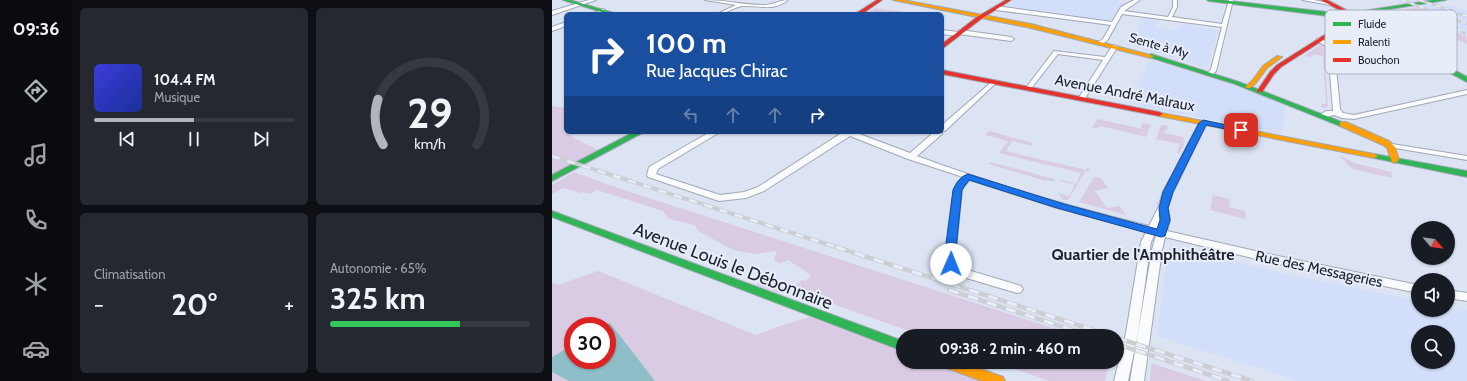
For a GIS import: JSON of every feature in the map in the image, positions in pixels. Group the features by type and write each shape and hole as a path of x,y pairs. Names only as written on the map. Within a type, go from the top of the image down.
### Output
{"street":[{"path":"565,0 597,12"},
{"path":"552,13 594,0"},
{"path":"707,0 768,7 786,0"},
{"path":"861,12 880,0"},
{"name":"Sente à My","path":"895,0 921,2 1054,30 1115,46 1248,86 1324,116 1341,119 1389,145"},
{"path":"944,44 982,16 1010,0"},
{"path":"1101,42 1105,40 1125,7 1138,0"},
{"path":"1169,19 1175,0"},
{"path":"1209,0 1328,10"},
{"path":"1304,0 1336,10"},
{"path":"1398,10 1444,0"},
{"path":"1210,74 1214,70 1231,1"},
{"path":"724,12 742,4"},
{"path":"996,8 1114,24"},
{"path":"1121,12 1225,26"},
{"path":"552,29 564,25"},
{"path":"1248,86 1254,82 1265,67 1284,58 1325,30"},
{"path":"944,32 1011,40"},
{"path":"1315,38 1325,43"},
{"path":"1082,99 1115,46"},
{"path":"1028,89 1056,52 1107,59"},
{"path":"1260,91 1264,88 1267,80 1284,58"},
{"name":"Avenue André Malraux","path":"944,72 1467,174"},
{"path":"1333,74 1336,110 1341,119 1467,92"},
{"path":"1457,74 1467,80"},
{"path":"944,127 994,82"},
{"path":"1121,381 1132,333 1146,242 1165,220 1163,208 1168,192 1203,123"},
{"path":"552,178 636,134"},
{"path":"713,134 655,167 650,173 653,177 723,198 746,195 761,189 845,134"},
{"name":"Rue des Messageries","path":"853,134 911,157 968,177 1061,206 1156,232 1251,254 1411,288"},
{"path":"911,157 937,134"},
{"path":"1389,145 1466,158"},
{"path":"1389,145 1395,160"},
{"path":"968,177 960,185 958,190 950,259 951,264 957,271 1017,289"},
{"name":"Avenue Louis le Débonnaire","path":"552,214 896,343"},
{"path":"1137,381 1156,232"},
{"path":"1455,295 1467,297"},
{"path":"965,369 998,381"}],"shaded area":[{"path":"1014,0 1121,0 1119,3 1126,3 1121,6 1111,20 1107,21 1005,8 1004,6"},
{"path":"1395,0 1428,0 1467,11 1467,38 1457,32 1457,10 1422,10"},
{"path":"1417,7 1422,10 1403,10"},
{"path":"875,8 905,12 869,12"},
{"path":"1144,16 1159,18 1156,27 1180,30 1182,22 1194,24 1193,27 1218,30 1208,66 1203,67 1129,45"},
{"path":"1457,32 1467,38 1467,44 1457,41"},
{"path":"1320,45 1324,46 1328,107 1322,108 1321,104 1326,104 1323,56 1313,54 1313,57 1304,56"},
{"path":"1149,60 1212,77 1285,104 1283,134 1130,104"},
{"path":"552,106 564,108 564,134 567,134 602,152 552,177"},
{"path":"1097,119 1143,129 1140,127 1143,123 1151,125 1146,137 1100,126 1097,129 1092,128"},
{"path":"1161,125 1168,126 1167,129 1169,130 1165,130 1164,133 1184,137 1183,141 1185,142 1179,154 1177,153 1180,144 1156,139"},
{"path":"989,131 1033,143 1031,146 1013,141 1006,151 1086,170 1088,167 1090,169 1088,172 1080,170 1085,172 1068,200 1063,200 1058,193 1069,196 1075,185 1061,181 1076,184 1081,173 999,153 1008,141 985,135"},
{"path":"1339,155 1355,163 1391,172 1392,178 1352,169"},
{"path":"990,162 1055,179 1053,182 1046,181 988,164"},
{"path":"574,172 621,189 1056,329 903,329 792,291 791,289 802,280 806,281 811,275 788,260 781,263 776,262 774,259 777,251 755,254 733,250 698,231 695,225 669,219 663,211 597,190 590,194 583,192 580,193 564,188 552,194 552,185"},
{"path":"1094,177 1101,178 1108,188 1095,191 1107,208 1120,206 1126,215 1079,202"},
{"path":"1213,195 1230,199 1229,207 1246,211 1245,219 1210,210"},
{"path":"1169,246 1291,275 1411,300 1411,317 1455,317 1455,308 1467,311 1467,381 1299,381 1157,336"},
{"path":"598,271 756,335 810,317 896,349 896,369 950,369 982,381 552,381 552,282 558,285"},
{"path":"778,280 782,294 755,285"},
{"path":"616,331 655,381 569,381 552,372 552,357 564,350 564,369 616,369"},
{"path":"1151,363 1206,381 1150,381"},
{"path":"1016,369 1108,369 1105,381 1049,381"}],"railway":[{"path":"1402,0 1429,10"},
{"path":"1419,0 1450,10"},
{"path":"1457,13 1467,16"},
{"path":"1457,20 1467,24"},
{"path":"1457,28 1467,35"},
{"path":"552,156 839,248"},
{"path":"836,247 1090,329"},
{"path":"949,290 1069,329"},
{"path":"1124,340 1252,381"},
{"path":"1124,346 1228,381"}],"traffic: fast":[{"path":"565,0 607,12"},
{"path":"1209,0 1325,14"},
{"path":"1374,10 1444,0"},
{"path":"1151,56 1237,83 1343,124"},
{"path":"1456,74 1467,80"},
{"path":"552,178 636,134"},
{"path":"1374,156 1467,174"},
{"path":"552,214 896,343"}],"traffic: slow":[{"path":"895,0 1031,26 1151,56"},
{"path":"1248,87 1254,82 1265,67 1279,57"},
{"path":"1159,114 1374,156"},
{"path":"1343,124 1386,143 1391,147 1395,160"},
{"path":"965,369 998,381"}],"traffic: jam":[{"path":"861,12 880,0"},
{"path":"944,45 979,18 1009,0"},
{"path":"1323,0 1343,10"},
{"path":"1260,91 1272,73 1279,66 1325,37"},
{"path":"944,72 1159,114"}],"district":[{"name":"Quartier de l'Amphithéâtre","path":"1143,254"}],"route":[{"path":"951,264 950,259 958,190 960,185 968,177 1061,206 1161,233 1165,220 1163,208 1168,192 1203,123 1241,130"}]}
